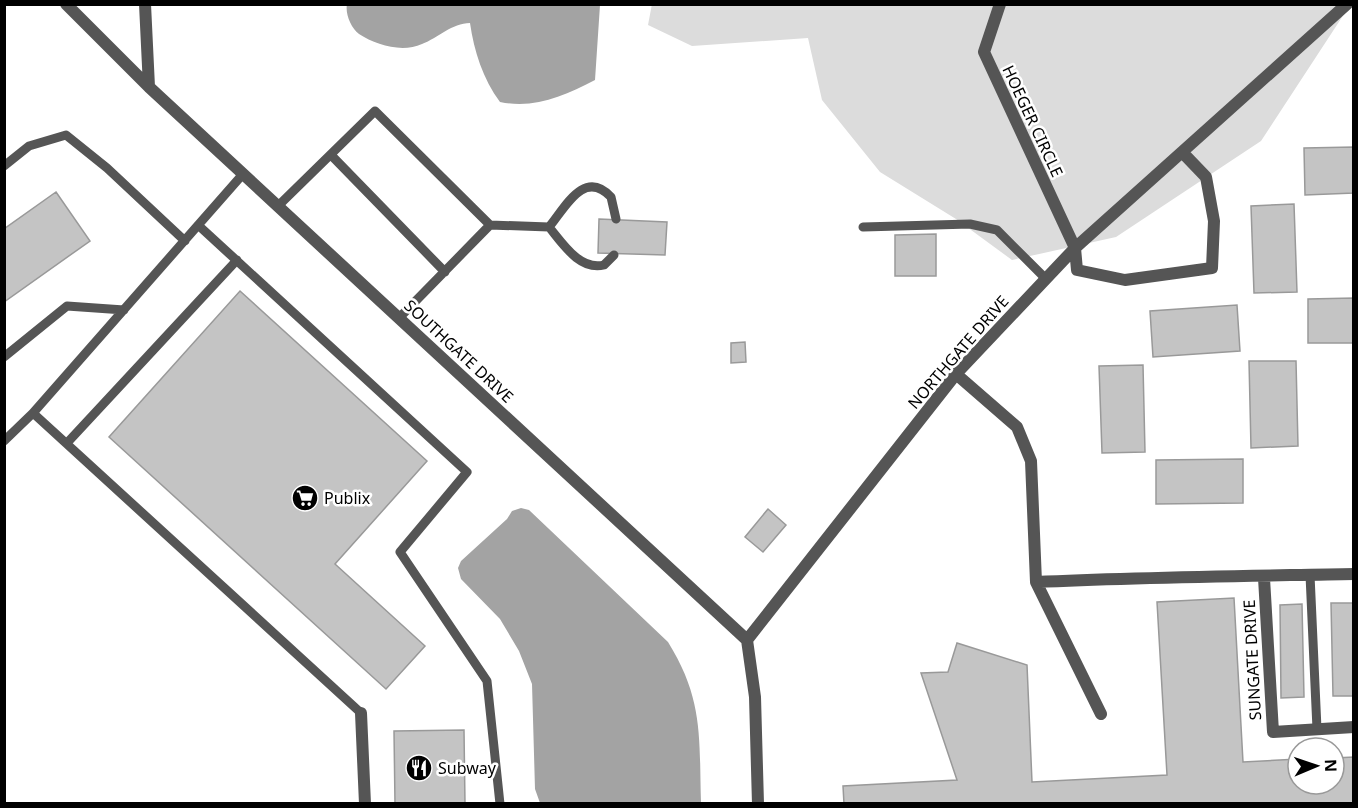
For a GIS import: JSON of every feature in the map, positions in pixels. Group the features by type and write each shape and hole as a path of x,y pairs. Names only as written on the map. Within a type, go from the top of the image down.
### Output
{"street":[{"name":"SOUTHGATE DRIVE","path":"66,4 149,87 747,640"},
{"path":"145,4 149,87"},
{"name":"HOEGER CIRCLE","path":"1000,4 984,51 1075,248 1077,270 1125,280 1212,268 1214,221 1206,177 1182,152"},
{"name":"NORTHGATE DRIVE","path":"747,640 956,374 1075,248 1341,6"},
{"path":"956,374 1017,427 1031,460 1036,582 1101,714"},
{"name":"SUNGATE DRIVE","path":"1036,582 1162,576 1264,578 1353,574"},
{"name":"SUNGATE DRIVE","path":"1264,578 1273,732 1353,727"},
{"path":"747,640 755,697 758,804"},
{"path":"361,713 365,804"}],"lane":[{"path":"278,206 375,111 490,225 549,227 585,264 604,266 614,255"},
{"path":"4,166 29,146 66,135 107,168 185,241"},
{"path":"331,155 445,272"},
{"path":"4,441 33,413 243,174"},
{"path":"549,227 576,193 590,187 597,187 611,197 616,219"},
{"path":"863,227 970,224 997,230 1046,279"},
{"path":"198,225 466,472 400,552 487,681 500,804"},
{"path":"399,318 490,225"},
{"path":"67,443 237,260"},
{"path":"4,357 67,306 124,310"},
{"path":"33,413 361,713"},
{"path":"1310,575 1317,729"}],"shaded area":[{"path":"347,4 600,5 595,80 549,100 525,104 500,102 480,64 470,23 457,25 414,47 398,48 373,41 359,34 351,25"},
{"path":"652,4 1350,5 1261,141 1116,237 1012,260 956,219 880,172 822,100 808,38 692,46 648,25"},
{"path":"521,508 529,510 668,642 680,663 694,701 699,739 701,803 540,803 535,789 532,684 519,651 500,619 461,579 458,568 461,561 507,519 512,511"}],"building":[{"path":"1354,147 1354,193 1305,195 1304,148"},
{"path":"56,192 90,241 4,302 4,229"},
{"path":"1294,204 1297,292 1254,293 1251,206"},
{"path":"599,219 667,222 665,255 598,253"},
{"path":"936,234 936,276 895,276 895,235"},
{"path":"240,291 427,461 335,564 425,646 386,689 109,437"},
{"path":"1354,298 1354,343 1308,343 1308,299"},
{"path":"1237,305 1240,351 1153,357 1150,311"},
{"path":"745,342 746,362 731,363 731,343"},
{"path":"1249,361 1296,361 1298,446 1251,448"},
{"path":"1143,365 1145,452 1102,453 1099,366"},
{"path":"1243,459 1243,503 1156,504 1156,460"},
{"path":"768,509 786,525 763,552 745,537"},
{"path":"1234,598 1243,762 1286,760 1286,796 1346,796 1346,757 1354,757 1354,804 844,804 843,786 957,780 921,673 948,672 957,643 1027,665 1032,782 1167,775 1157,602"},
{"path":"1331,603 1353,603 1354,696 1333,696"},
{"path":"1302,604 1304,697 1281,698 1280,605"},
{"path":"464,730 465,804 395,804 394,731"}],"place":[{"name":"Publix","path":"305,498"},
{"name":"Subway","path":"419,768"}]}
